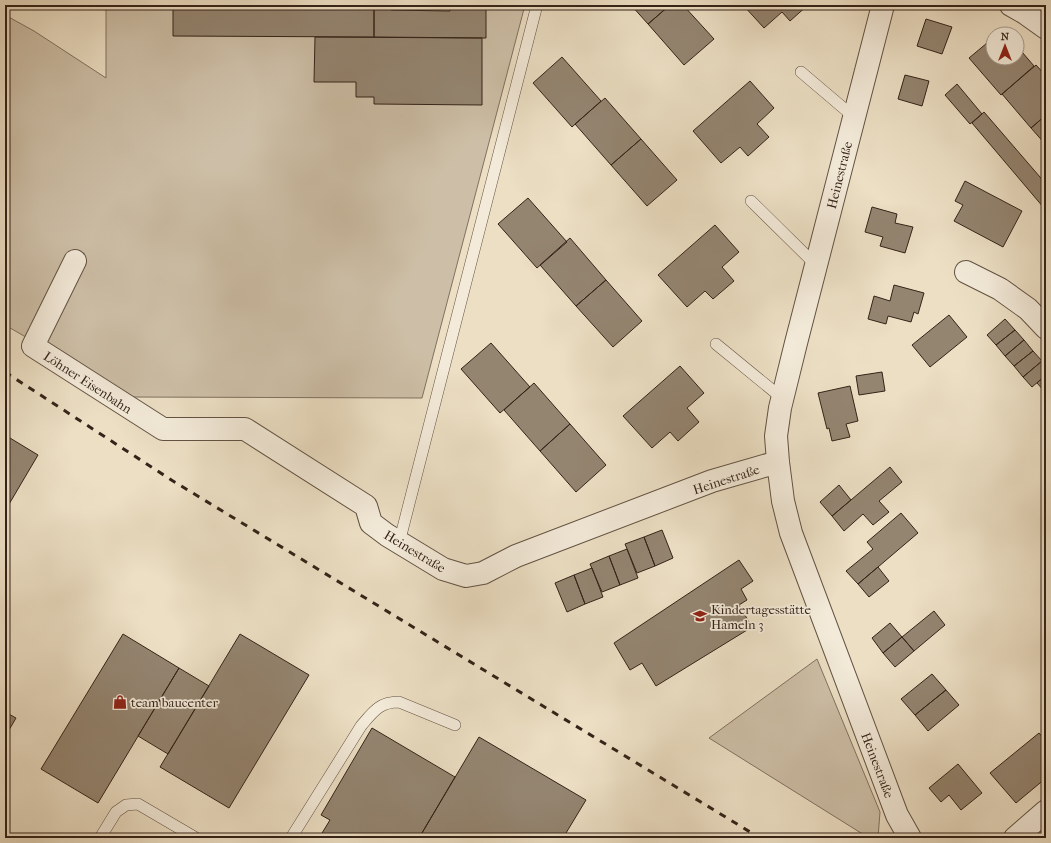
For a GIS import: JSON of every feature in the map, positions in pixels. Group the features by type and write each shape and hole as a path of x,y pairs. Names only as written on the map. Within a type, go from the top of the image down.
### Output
{"street":[{"name":"Heinestraße","path":"883,5 782,398 776,436 783,501 791,533 897,815 910,838"},
{"path":"1011,5 1046,28"},
{"name":"Löhner Eisenbahn","path":"75,261 33,346 163,429"},
{"path":"966,272 1000,289 1028,309 1046,328"},
{"name":"Heinestraße","path":"163,429 244,429 366,506 371,523 399,543 443,570 466,576 483,573 516,556 712,481 778,462"},
{"path":"1015,838 1046,811"}],"lane":[{"path":"399,543 537,5"},
{"path":"801,72 854,118"},
{"path":"751,201 816,265"},
{"path":"716,344 782,398"},
{"path":"291,838 361,726 375,710 389,702 399,702 455,725"},
{"path":"100,838 116,812 126,805 138,804 196,838"}],"shaded area":[{"path":"106,5 525,5 422,398 129,397 5,325 5,15 34,31 106,78"},
{"path":"817,659 880,812 878,838 869,838 709,738"}],"building":[{"path":"173,5 374,5 374,37 173,36"},
{"path":"450,5 486,5 486,38 374,37 374,6 391,6 391,10 450,11"},
{"path":"631,5 670,5 648,24"},
{"path":"670,5 683,5 714,39 684,65 648,24"},
{"path":"743,5 808,5 790,21 782,12 764,28"},
{"path":"926,19 952,27 942,54 917,46"},
{"path":"315,37 482,38 482,105 374,104 374,97 356,97 356,82 314,82"},
{"path":"985,45 985,66 1025,66 1025,56 1034,66 1001,95 969,58"},
{"path":"562,57 601,101 572,127 533,83"},
{"path":"1036,65 1046,76 1046,115 1031,128 1002,94"},
{"path":"905,75 929,81 922,106 898,99"},
{"path":"750,81 774,108 757,124 769,137 748,156 740,147 721,163 693,131"},
{"path":"957,84 982,114 970,124 945,95"},
{"path":"605,98 641,139 611,165 575,124"},
{"path":"984,112 1046,184 1046,207 1044,208 972,123"},
{"path":"1046,115 1046,145 1031,128"},
{"path":"641,139 677,180 647,206 611,165"},
{"path":"965,181 1022,211 1003,247 954,221 963,205 955,201"},
{"path":"528,198 567,242 537,268 498,224"},
{"path":"872,207 897,214 895,223 913,227 905,253 880,246 883,237 865,232"},
{"path":"715,225 739,252 722,267 734,281 713,299 705,291 687,307 658,275"},
{"path":"570,238 606,280 576,306 540,265"},
{"path":"606,280 642,321 613,347 576,306"},
{"path":"894,285 924,293 918,314 914,312 911,322 888,316 886,324 868,319 874,296 890,301"},
{"path":"949,315 967,337 930,367 912,345"},
{"path":"1005,319 1015,330 996,345 987,335"},
{"path":"1015,330 1024,340 1005,356 996,345"},
{"path":"1024,340 1033,351 1014,366 1005,356"},
{"path":"491,343 530,387 500,413 461,369"},
{"path":"1033,351 1042,361 1023,377 1014,366"},
{"path":"1042,361 1046,366 1046,375 1032,387 1023,377"},
{"path":"680,366 704,393 687,408 699,422 678,441 670,432 652,448 623,416"},
{"path":"882,372 885,391 859,395 856,376"},
{"path":"1046,375 1046,393 1037,383"},
{"path":"534,383 570,424 540,451 504,410"},
{"path":"850,386 858,421 846,424 850,437 832,441 829,428 827,429 818,393"},
{"path":"570,424 606,465 576,492 540,451"},
{"path":"5,435 38,455 5,511"},
{"path":"890,467 902,482 879,501 889,512 873,525 863,514 844,531 832,516"},
{"path":"839,485 851,500 832,516 820,502"},
{"path":"901,513 918,533 858,584 846,571 873,549 867,542"},
{"path":"662,530 673,558 655,566 644,537"},
{"path":"644,537 655,566 637,573 625,544"},
{"path":"627,549 638,578 620,585 609,556"},
{"path":"609,556 620,585 602,592 590,564"},
{"name":"Kindertagesstätte Hameln 3","path":"739,560 753,581 741,589 747,600 739,605 752,627 656,686 642,663 630,670 614,643"},
{"path":"878,567 889,581 869,597 858,584"},
{"path":"592,568 603,597 585,604 574,575"},
{"path":"574,575 585,604 567,612 555,583"},
{"path":"934,611 945,625 914,651 902,637"},
{"path":"890,623 902,637 883,653 872,638"},
{"name":"team baucenter","path":"123,634 179,668 98,803 41,769"},
{"path":"240,634 309,675 229,808 160,767"},
{"path":"902,637 914,651 895,667 883,653"},
{"path":"179,668 209,686 168,754 138,736"},
{"path":"932,674 946,690 915,715 901,699"},
{"path":"946,690 959,705 928,731 915,715"},
{"path":"5,712 16,718 5,737"},
{"path":"372,728 455,777 419,838 319,838 330,820 321,815"},
{"path":"1039,733 1046,741 1046,778 1016,803 990,773"},
{"path":"479,737 586,800 563,838 419,838"},
{"path":"958,764 982,793 961,810 949,795 941,802 929,788"}],"railway":[{"path":"5,372 173,481 760,838"}],"place":[{"name":"Kindertagesstätte Hameln 3","path":"700,616"},
{"name":"team baucenter","path":"120,702"}]}
